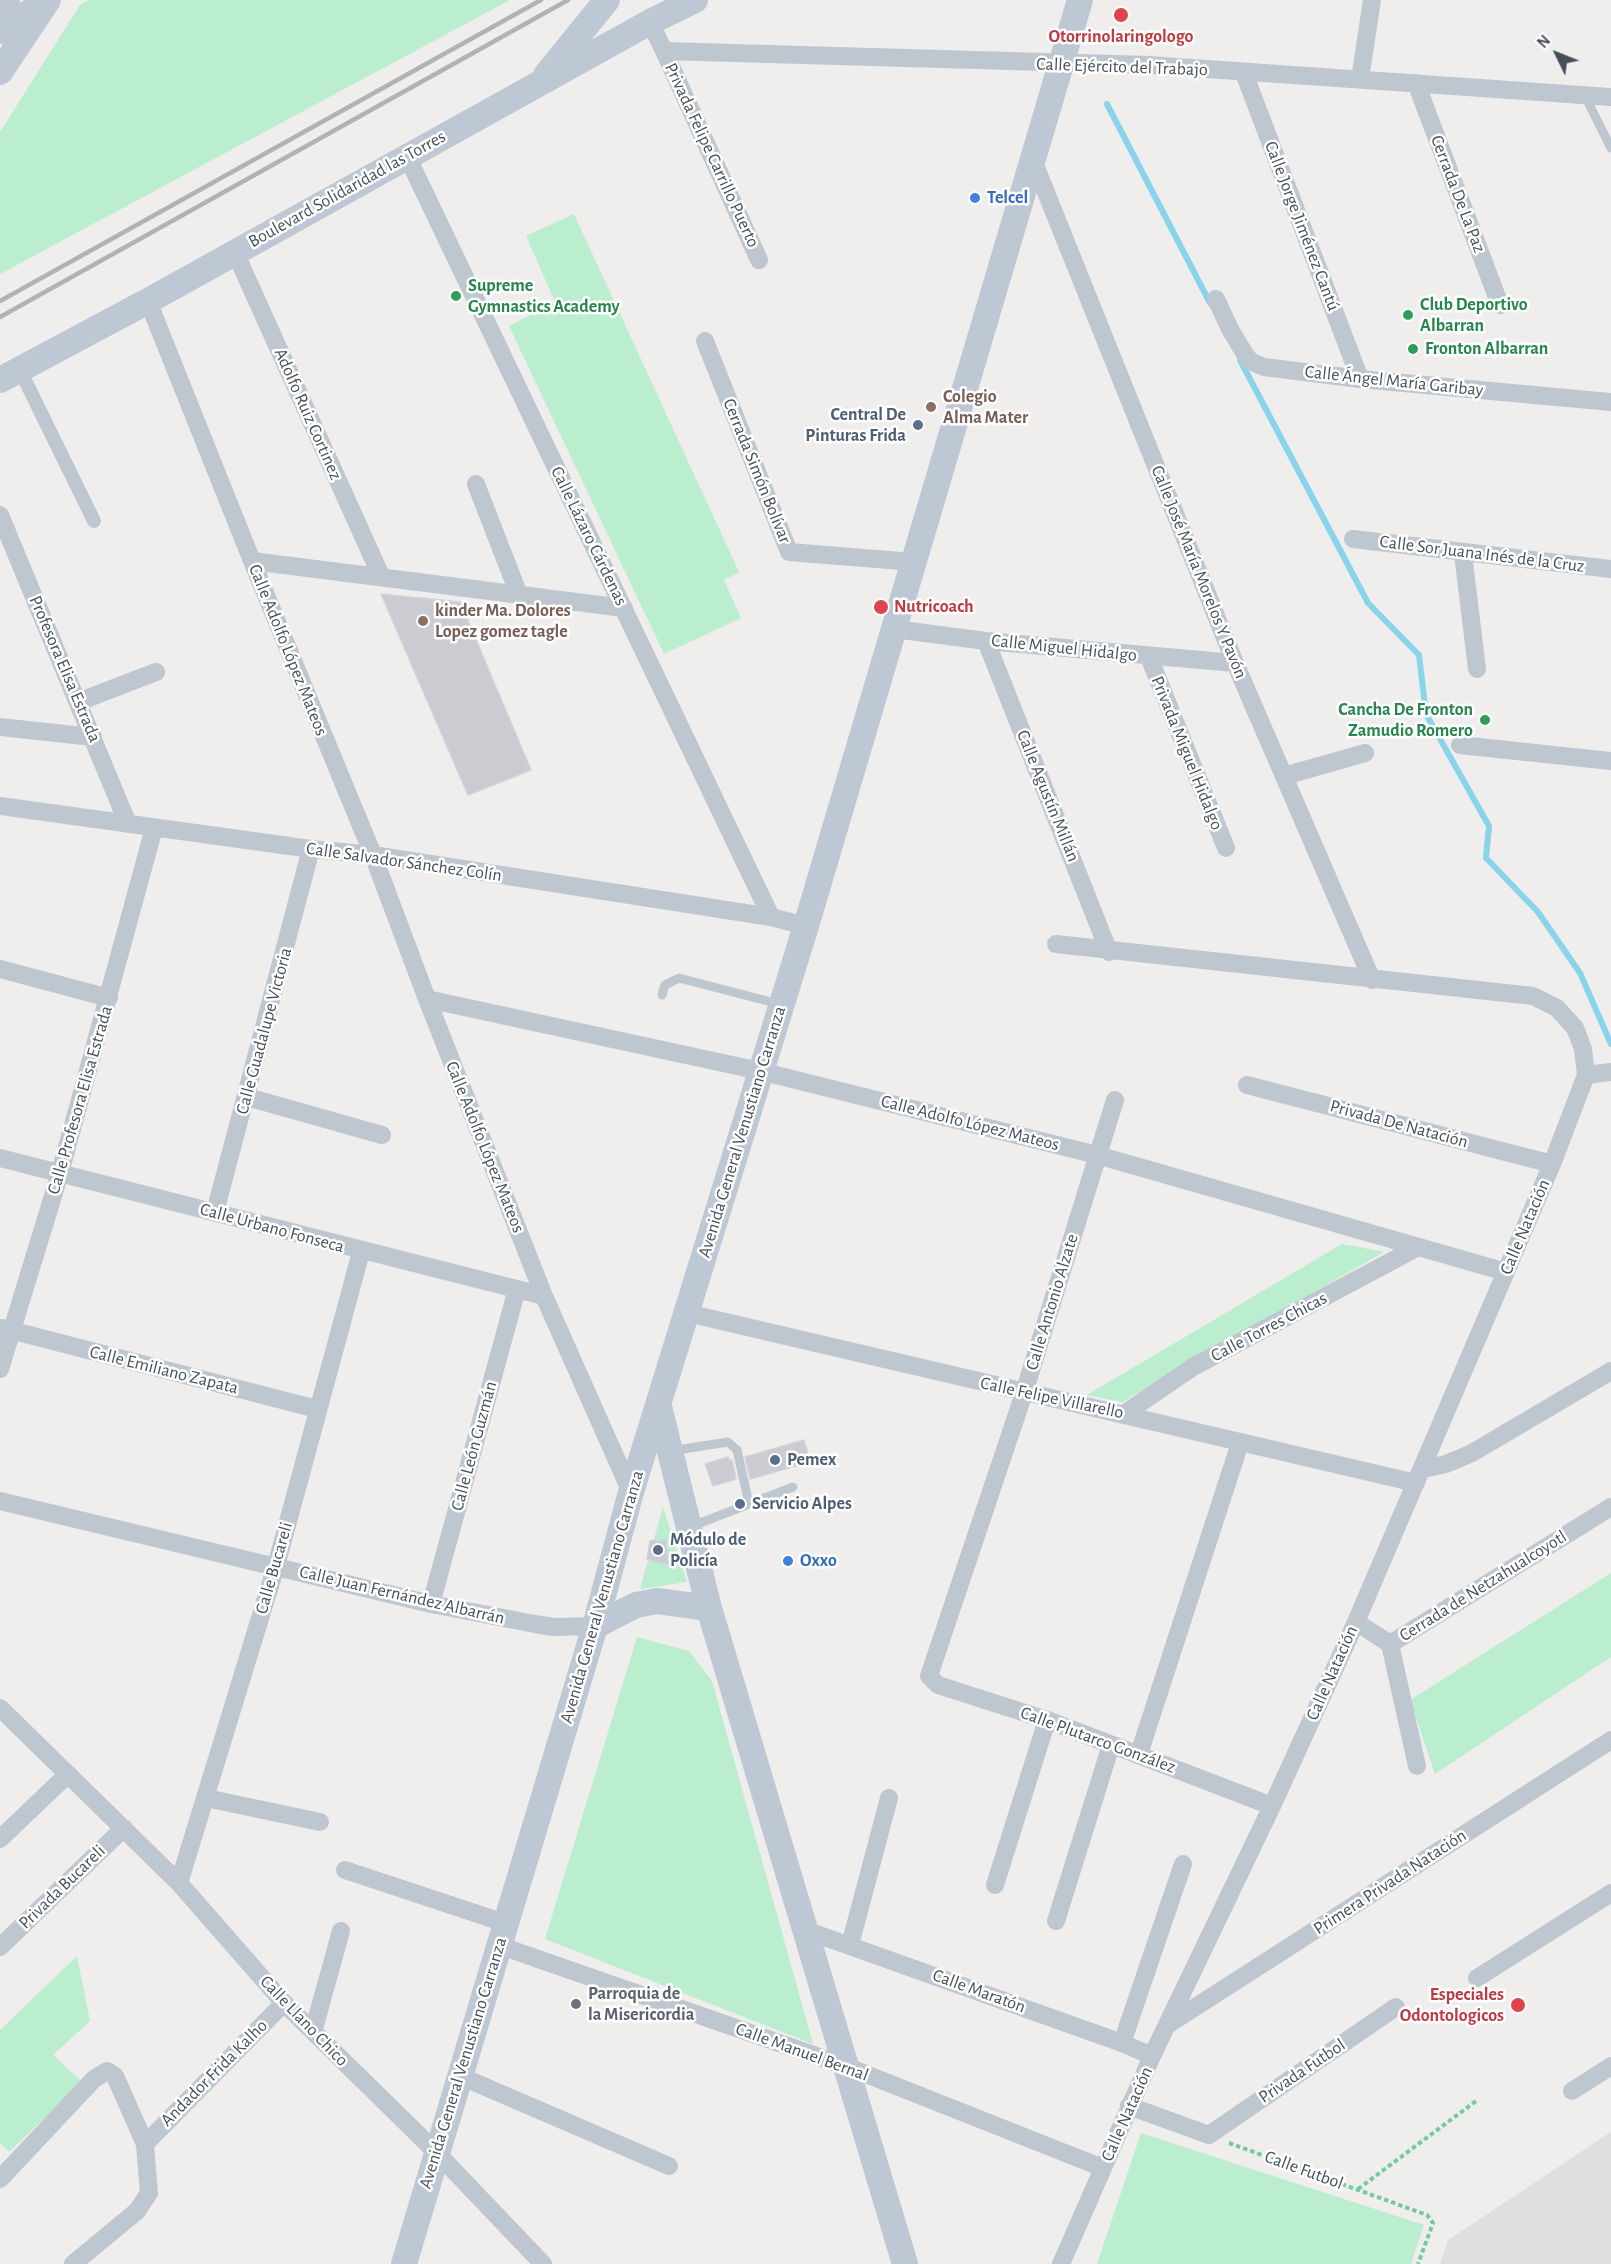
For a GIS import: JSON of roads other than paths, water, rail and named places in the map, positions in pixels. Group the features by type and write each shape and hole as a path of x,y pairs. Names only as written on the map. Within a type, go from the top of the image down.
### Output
{"main road":[{"path":"0,31 48,0"},
{"path":"0,72 48,0"},
{"path":"539,84 607,0"},
{"name":"Boulevard Solidaridad las Torres","path":"10,375 148,301 650,22 695,0"},
{"name":"Avenida General Venustiano Carranza","path":"404,2264 595,1626 631,1492 806,926 1033,160 1059,64 1080,0"},
{"path":"659,1407 709,1608 905,2264"},
{"path":"595,1626 636,1605 657,1601 709,1608"}],"street":[{"path":"0,15 9,0"},
{"path":"1360,79 1372,0"},
{"path":"650,22 664,51"},
{"name":"Calle Ejército del Trabajo","path":"664,51 1149,65 1611,97"},
{"name":"Privada Felipe Carrillo Puerto","path":"664,51 759,260"},
{"name":"Calle Jorge Jiménez Cantú","path":"1244,73 1360,379"},
{"name":"Cerrada De La Paz","path":"1416,84 1500,305"},
{"name":"Calle Lázaro Cárdenas","path":"406,156 771,917"},
{"name":"Calle José María Morelos Y Pavón","path":"1033,160 1235,663 1372,980"},
{"name":"Adolfo Ruiz Cortinez","path":"235,252 381,576"},
{"name":"Calle Ángel María Garibay","path":"1216,299 1230,330 1252,362 1264,367 1360,379 1611,402"},
{"name":"Calle Adolfo López Mateos","path":"148,301 373,855 544,1296 631,1492"},
{"name":"Cerrada Simón Bolívar","path":"705,341 789,552 915,562"},
{"path":"10,375 94,521"},
{"path":"476,484 519,595"},
{"name":"Profesora Elisa Estrada","path":"0,515 128,824"},
{"name":"Calle Sor Juana Inés de la Cruz","path":"1353,539 1463,554 1611,569"},
{"path":"1463,554 1477,669"},
{"path":"252,561 624,608"},
{"name":"Calle Miguel Hidalgo","path":"894,629 986,641 1235,663"},
{"name":"Calle Agustín Millán","path":"986,641 1109,951"},
{"name":"Privada Miguel Hidalgo","path":"1149,657 1226,848"},
{"path":"78,702 156,672"},
{"path":"0,727 93,737"},
{"path":"1460,745 1611,761"},
{"path":"1284,776 1365,753"},
{"name":"Calle Salvador Sánchez Colín","path":"0,806 311,849 373,855 771,917 806,926"},
{"name":"Calle Profesora Elisa Estrada","path":"0,1369 6,1329 60,1173 154,828"},
{"name":"Calle Guadalupe Victoria","path":"215,1212 248,1096 311,849"},
{"path":"1056,944 1533,996 1546,1000 1567,1016 1575,1028 1583,1049 1586,1075 1610,1073"},
{"path":"0,969 109,998"},
{"name":"Calle Adolfo López Mateos","path":"427,999 760,1071 1097,1155 1506,1272"},
{"name":"Calle Natación","path":"1061,2264 1152,2056 1272,1806 1356,1622 1552,1164 1586,1075"},
{"name":"Privada De Natación","path":"1247,1085 1552,1164"},
{"path":"248,1096 382,1135"},
{"name":"Calle Antonio Alzate","path":"929,1673 1024,1393 1115,1100"},
{"name":"Calle Urbano Fonseca","path":"0,1158 544,1296"},
{"name":"Calle Torres Chicas","path":"1124,1414 1193,1367 1418,1247"},
{"name":"Calle Bucareli","path":"179,1883 276,1566 362,1251"},
{"name":"Calle León Guzmán","path":"431,1604 517,1288"},
{"name":"Calle Felipe Villarello","path":"687,1313 1240,1443 1420,1476"},
{"name":"Calle Emiliano Zapata","path":"6,1329 317,1409"},
{"path":"1420,1476 1472,1453 1611,1371"},
{"path":"1139,1754 1240,1443"},
{"name":"Calle Juan Fernández Albarrán","path":"0,1501 431,1604 554,1627 595,1626"},
{"name":"Cerrada de Netzahualcoyotl","path":"1356,1622 1390,1644 1611,1507"},
{"path":"1390,1644 1417,1766"},
{"name":"Calle Plutarco González","path":"929,1673 938,1685 1047,1720 1272,1806"},
{"name":"Calle Llano Chico","path":"0,1708 179,1883 284,2003 437,2153 543,2264"},
{"path":"995,1885 1047,1720"},
{"name":"Primera Privada Natación","path":"1169,2024 1611,1740"},
{"path":"1056,1921 1112,1744"},
{"path":"0,1839 68,1774"},
{"path":"206,1798 320,1822"},
{"path":"849,1945 889,1798"},
{"name":"Privada Bucareli","path":"0,1947 124,1828"},
{"path":"1122,2043 1183,1864"},
{"name":"Calle Manuel Bernal","path":"345,1870 502,1934 848,2067 1103,2169"},
{"path":"1477,1978 1611,1893"},
{"name":"Calle Maratón","path":"805,1930 1122,2043 1152,2056"},
{"path":"313,2032 341,1931"},
{"name":"Andador Frida Kalho","path":"145,2144 284,2003"},
{"name":"Privada Futbol","path":"1130,2106 1209,2135 1396,2007"},
{"path":"1572,2091 1611,2066"},
{"path":"0,2180 94,2079 104,2072 112,2073 117,2079 145,2144 147,2199 137,2211 73,2264"},
{"path":"460,2076 669,2166"}],"lane":[{"path":"1585,96 1611,148"},
{"path":"662,995 665,985 679,978 781,1004"},
{"path":"670,1451 732,1443 737,1450 749,1504"},
{"path":"688,1528 793,1486"}],"waterway":[{"path":"1107,104 1210,303"},
{"path":"1240,360 1368,603 1419,655 1426,714 1489,826 1486,858 1538,912 1580,973 1611,1044"}],"railway":[{"path":"0,301 541,0"},
{"path":"0,317 568,0"}],"place":[{"name":"Otorrinolaringologo","path":"1121,15"},
{"name":"Telcel","path":"975,198"},
{"name":"Supreme Gymnastics Academy","path":"456,296"},
{"name":"Club Deportivo Albarran","path":"1408,315"},
{"name":"Fronton Albarran","path":"1413,349"},
{"name":"Colegio Alma Mater","path":"931,407"},
{"name":"Central De Pinturas Frida","path":"918,425"},
{"name":"Nutricoach","path":"881,607"},
{"name":"kinder Ma. Dolores Lopez gomez tagle","path":"423,621"},
{"name":"Cancha De Fronton Zamudio Romero","path":"1485,720"},
{"name":"Pemex","path":"775,1460"},
{"name":"Servicio Alpes","path":"740,1504"},
{"name":"Módulo de Policía","path":"658,1550"},
{"name":"Oxxo","path":"788,1561"},
{"name":"Parroquia de la Misericordia","path":"576,2004"},
{"name":"Especiales Odontologicos","path":"1518,2005"}]}
